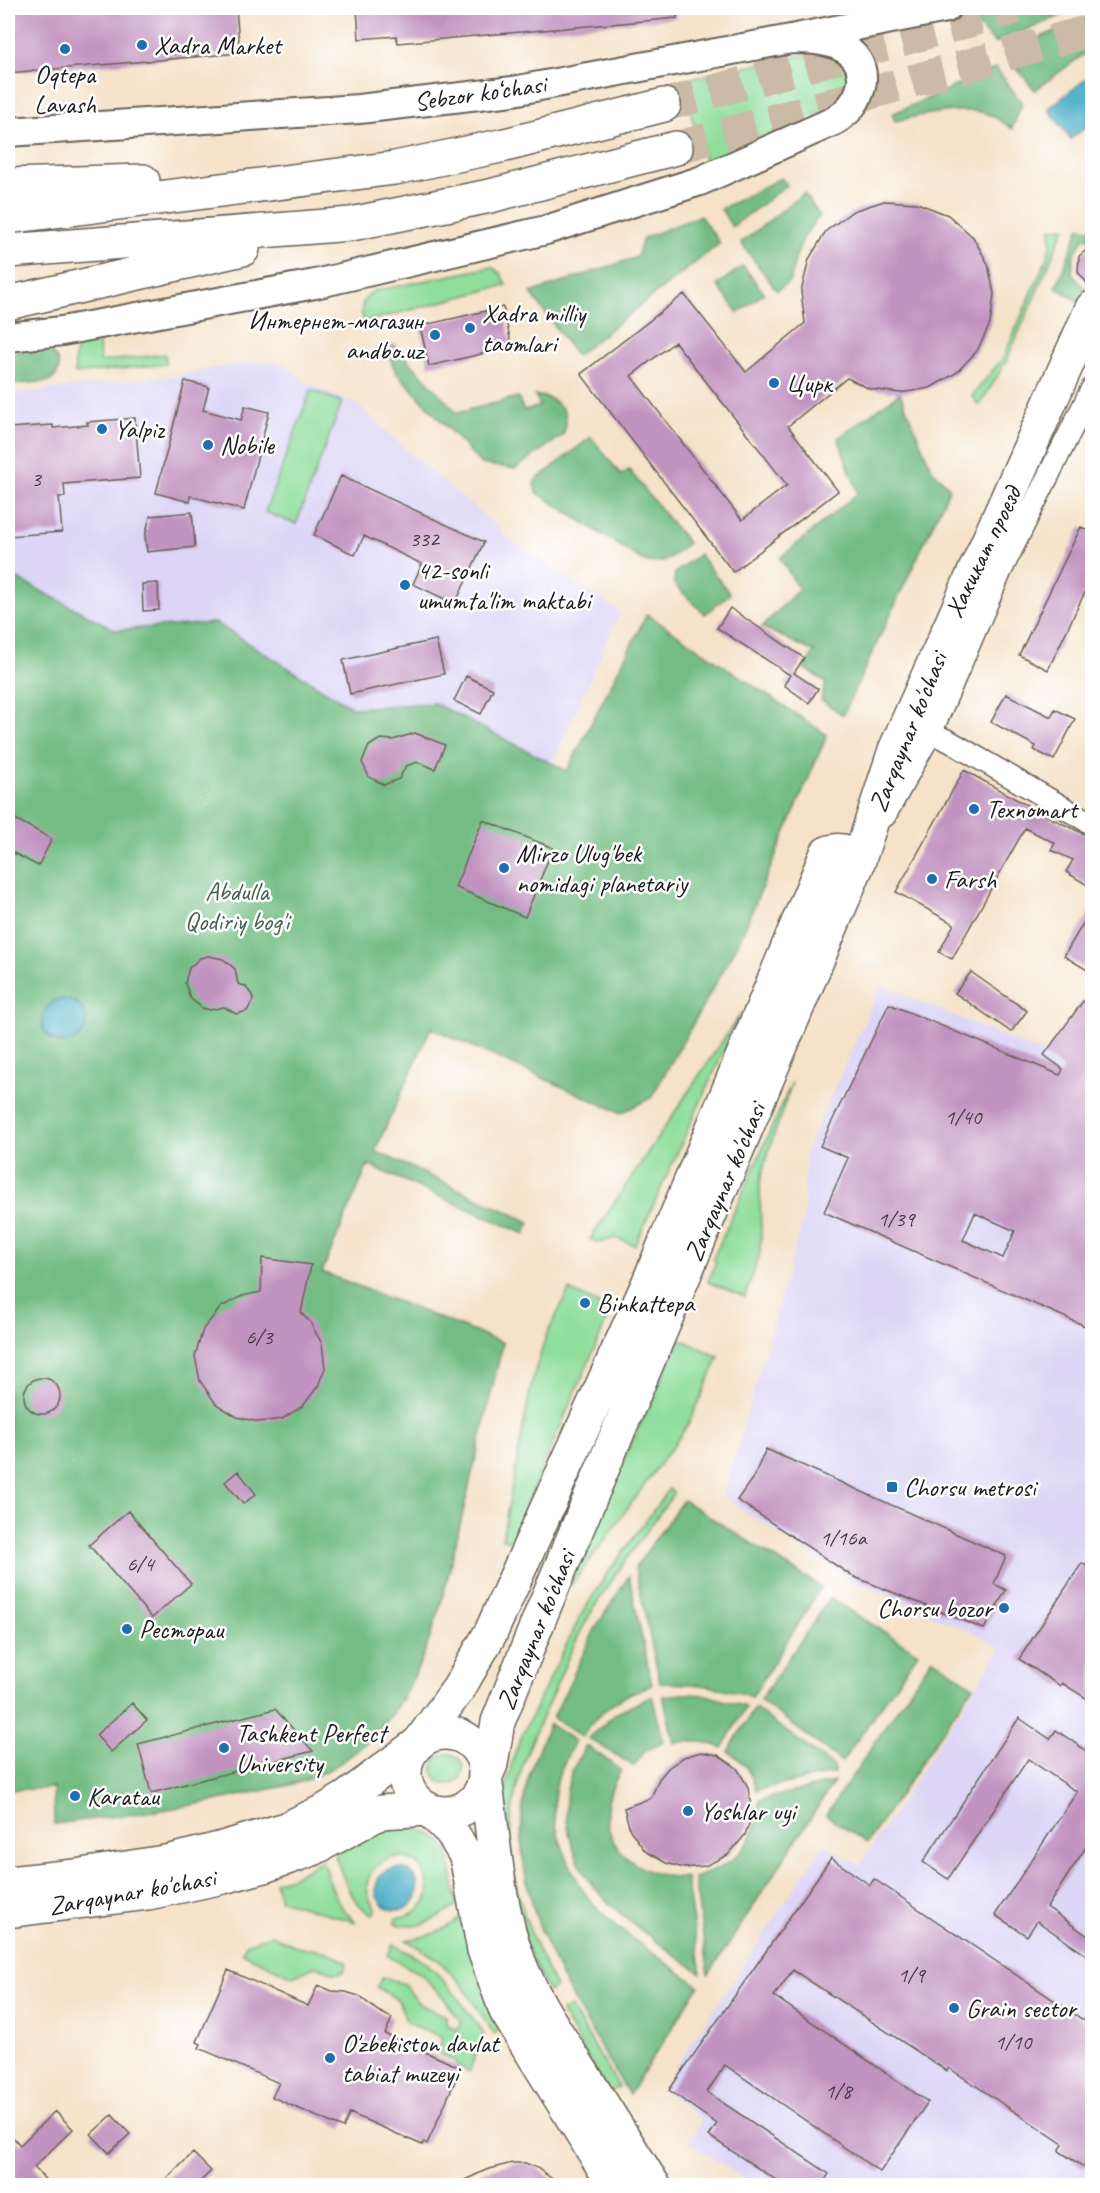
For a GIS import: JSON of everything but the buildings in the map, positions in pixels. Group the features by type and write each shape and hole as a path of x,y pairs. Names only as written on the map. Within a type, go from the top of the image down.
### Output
{"main road":[{"name":"Sebzor ko‘chasi","path":"8,217 340,175 451,157 560,133 664,105"},
{"path":"8,303 351,224 502,193 676,148"},
{"path":"8,185 340,175"},
{"path":"8,251 351,224"},
{"name":"Zarqaynar ko'chasi","path":"654,2186 530,1988 521,1968 505,1917 499,1886 485,1778 491,1764 498,1722 542,1612 857,866 896,750 1092,308"},
{"name":"Zarqaynar ko'chasi","path":"8,1883 83,1875 171,1861 286,1828 327,1810 346,1798 419,1743 459,1688 491,1632 648,1284 827,853 836,850 846,851 853,857 857,866"},
{"path":"428,1809 446,1813 464,1809 478,1796 485,1778 484,1765 479,1752 464,1738 444,1733 431,1736 419,1743 408,1760 406,1780 414,1798 451,1831 466,1856 484,1950 506,2011 615,2186"},
{"name":"Zarqaynar ko'chasi","path":"8,1911 132,1896 198,1883 264,1866 306,1852 381,1812 428,1809"}],"street":[{"name":"Sebzor ko‘chasi","path":"8,132 359,109 502,92 946,8"},
{"path":"8,338 62,331 315,284 546,230 700,181 834,121 847,112 856,101 862,83 861,73 858,64 848,52 836,45 811,39 791,39"},
{"name":"Хакикат проезд","path":"857,866 931,733 1001,571 1092,388"},
{"path":"931,733 949,741 1092,824"}],"shaded area":[{"path":"248,362 285,364 306,383 358,405 423,465 498,527 504,536 620,612 552,764 433,703 354,708 217,623 116,630 8,574 8,394 174,376"},
{"name":"Chorsu bozor","path":"881,985 1049,1056 1089,1003 1092,1005 1092,2185 753,2185 688,2142 702,2120 661,2089 824,1844 860,1865 1000,1649 981,1636 850,1580 723,1497 804,1217 805,1154"}],"green space":[{"path":"1022,8 1079,8 995,43 971,19"},
{"path":"1092,15 1092,48 1035,90 1004,53"},
{"path":"811,55 831,60 847,71 849,100 705,162 681,80"},
{"path":"996,68 1022,103 1012,129 991,115 966,111 942,112 895,121 892,114"},
{"path":"781,178 787,185 732,227 721,209"},
{"path":"804,193 820,216 808,230 800,245 791,280 777,291 741,243"},
{"path":"700,216 720,243 576,356 531,293 637,257 643,238"},
{"path":"1065,227 1006,362 979,406 972,396 1003,358 1046,260 1051,244 1051,228"},
{"path":"1079,228 1092,229 1092,239 1084,238 1074,254 1072,274 1085,289 1092,290 1092,309 1056,288"},
{"path":"743,266 764,293 738,313 717,285"},
{"path":"492,267 501,274 506,285 364,322 362,305 373,291"},
{"path":"99,340 100,362 165,354 166,364 75,374 77,349 84,343"},
{"path":"394,345 457,413 518,397 524,411 540,406 535,395 550,399 561,407 566,419 563,435 515,469 481,464 396,372 386,350"},
{"path":"47,350 56,357 59,367 55,377 50,381 8,385 8,353"},
{"path":"311,390 342,402 296,524 265,512"},
{"path":"900,393 932,470 950,488 843,715 821,700 826,682 804,668 814,652 762,627 799,589 780,558 858,493 838,438"},
{"path":"591,437 621,475 629,470 688,543 672,556 656,563 642,560 536,492 534,484 536,480"},
{"path":"699,554 730,594 705,614 674,584 675,573"},
{"name":"Abdulla Qodiriy bog'i","path":"8,574 116,630 216,623 353,708 434,703 567,771 647,614 827,735 737,946 651,1098 621,1113 431,1028 375,1151 530,1222 525,1234 368,1165 322,1272 503,1343 433,1630 400,1702 376,1733 346,1759 309,1779 183,1807 54,1824 53,1788 8,1790"},
{"path":"741,1013 635,1245 615,1238 599,1243 590,1239"},
{"path":"792,1082 760,1183 759,1257 745,1297 708,1282 716,1261 713,1259"},
{"path":"569,1290 605,1307 600,1318 607,1320 510,1541 502,1539 532,1381 546,1336"},
{"path":"680,1339 719,1357 688,1425 571,1586 567,1584 582,1550"},
{"path":"669,1489 674,1493 607,1587 576,1641 525,1758 515,1794 511,1850 516,1886 526,1920 556,1987 548,1992 519,1931 504,1795 514,1755 522,1735 582,1613 607,1574"},
{"path":"683,1500 821,1587 752,1697 707,1686 660,1683 635,1568"},
{"path":"629,1576 652,1685 630,1694 603,1711 582,1737 553,1718 596,1627"},
{"path":"830,1598 918,1653 842,1762 760,1700"},
{"path":"932,1658 973,1686 867,1843 826,1815"},
{"path":"706,1695 746,1707 722,1748 698,1742 674,1743 663,1696"},
{"path":"652,1696 664,1742 645,1751 634,1766 588,1738 617,1713"},
{"path":"755,1708 834,1767 834,1773 756,1790 746,1768 728,1751"},
{"path":"549,1724 575,1741 558,1778 554,1804 559,1838 579,1884 597,1908 610,1920 639,1944 699,1986 629,2095 568,1990 536,1916 526,1878 521,1838 524,1798 531,1769"},
{"path":"586,1745 621,1770 611,1791 607,1811 609,1829 616,1845 628,1859 644,1869 663,1875 686,1878 701,1973 618,1911 594,1887 579,1863 570,1835 566,1806 571,1774"},
{"path":"448,1754 459,1758 463,1769 459,1780 448,1784 437,1780 433,1769 437,1758"},
{"path":"834,1782 709,1974 694,1878 721,1867 742,1851 754,1829 759,1800"},
{"path":"398,1826 419,1830 438,1839 447,1850 450,1861 457,1906 419,1925 403,1926 395,1923 396,1918 406,1916 423,1905 429,1893 426,1877 418,1865 408,1858 395,1857 383,1861 374,1869 368,1880 368,1894 376,1910 372,1915 353,1897 335,1856 383,1828"},
{"path":"322,1860 338,1902 356,1922 280,1900 275,1882 294,1876"},
{"path":"461,1917 498,2031 494,2034 461,1983 436,1958 406,1940 435,1933"},
{"path":"271,1935 301,1948 324,1951 347,1962 344,1972 334,1973 316,1966 293,1977 242,1953 246,1944"},
{"path":"393,1944 428,1964 453,1991 484,2034 469,2072 455,2061 438,2053 442,2037 407,2023 398,2000 377,1987 383,1977 404,1984 419,2004 446,2016 446,2024 457,2030 461,2022 444,1998 422,1975 388,1956"},
{"path":"570,2006 619,2087 609,2093 561,2012"}],"water":[{"path":"1092,74 1092,122 1071,139 1048,109"},
{"path":"64,999 80,1005 86,1021 80,1037 64,1043 48,1037 42,1021 48,1005"},
{"path":"397,1868 412,1874 418,1889 412,1904 397,1910 382,1904 376,1889 382,1874"}],"tunnel":[{"path":"664,105 1017,8"},
{"path":"676,148 1092,30"}],"place":[{"name":"Xadra Market","path":"142,45"},
{"name":"Oqtepa Lavash","path":"65,49"},
{"name":"Xadra milliy taomlari","path":"470,328"},
{"name":"Интернет-магазин andbo.uz","path":"435,335"},
{"name":"Цирк","path":"774,383"},
{"name":"Yalpiz","path":"102,429"},
{"name":"Nobile","path":"208,445"},
{"name":"42-sonli umumta'lim maktabi","path":"405,585"},
{"name":"Texnomart","path":"974,809"},
{"name":"Mirzo Ulug'bek nomidagi planetariy","path":"504,868"},
{"name":"Farsh","path":"932,879"},
{"name":"Binkattepa","path":"585,1303"},
{"name":"Chorsu metrosi","path":"892,1487"},
{"name":"Chorsu bozor","path":"1004,1608"},
{"name":"Рестораи","path":"127,1629"},
{"name":"Tashkent Perfect University","path":"224,1748"},
{"name":"Karatau","path":"75,1796"},
{"name":"Yoshlar uyi","path":"688,1811"},
{"name":"Grain sector","path":"954,2008"},
{"name":"O'zbekiston davlat tabiat muzeyi","path":"330,2058"}]}
